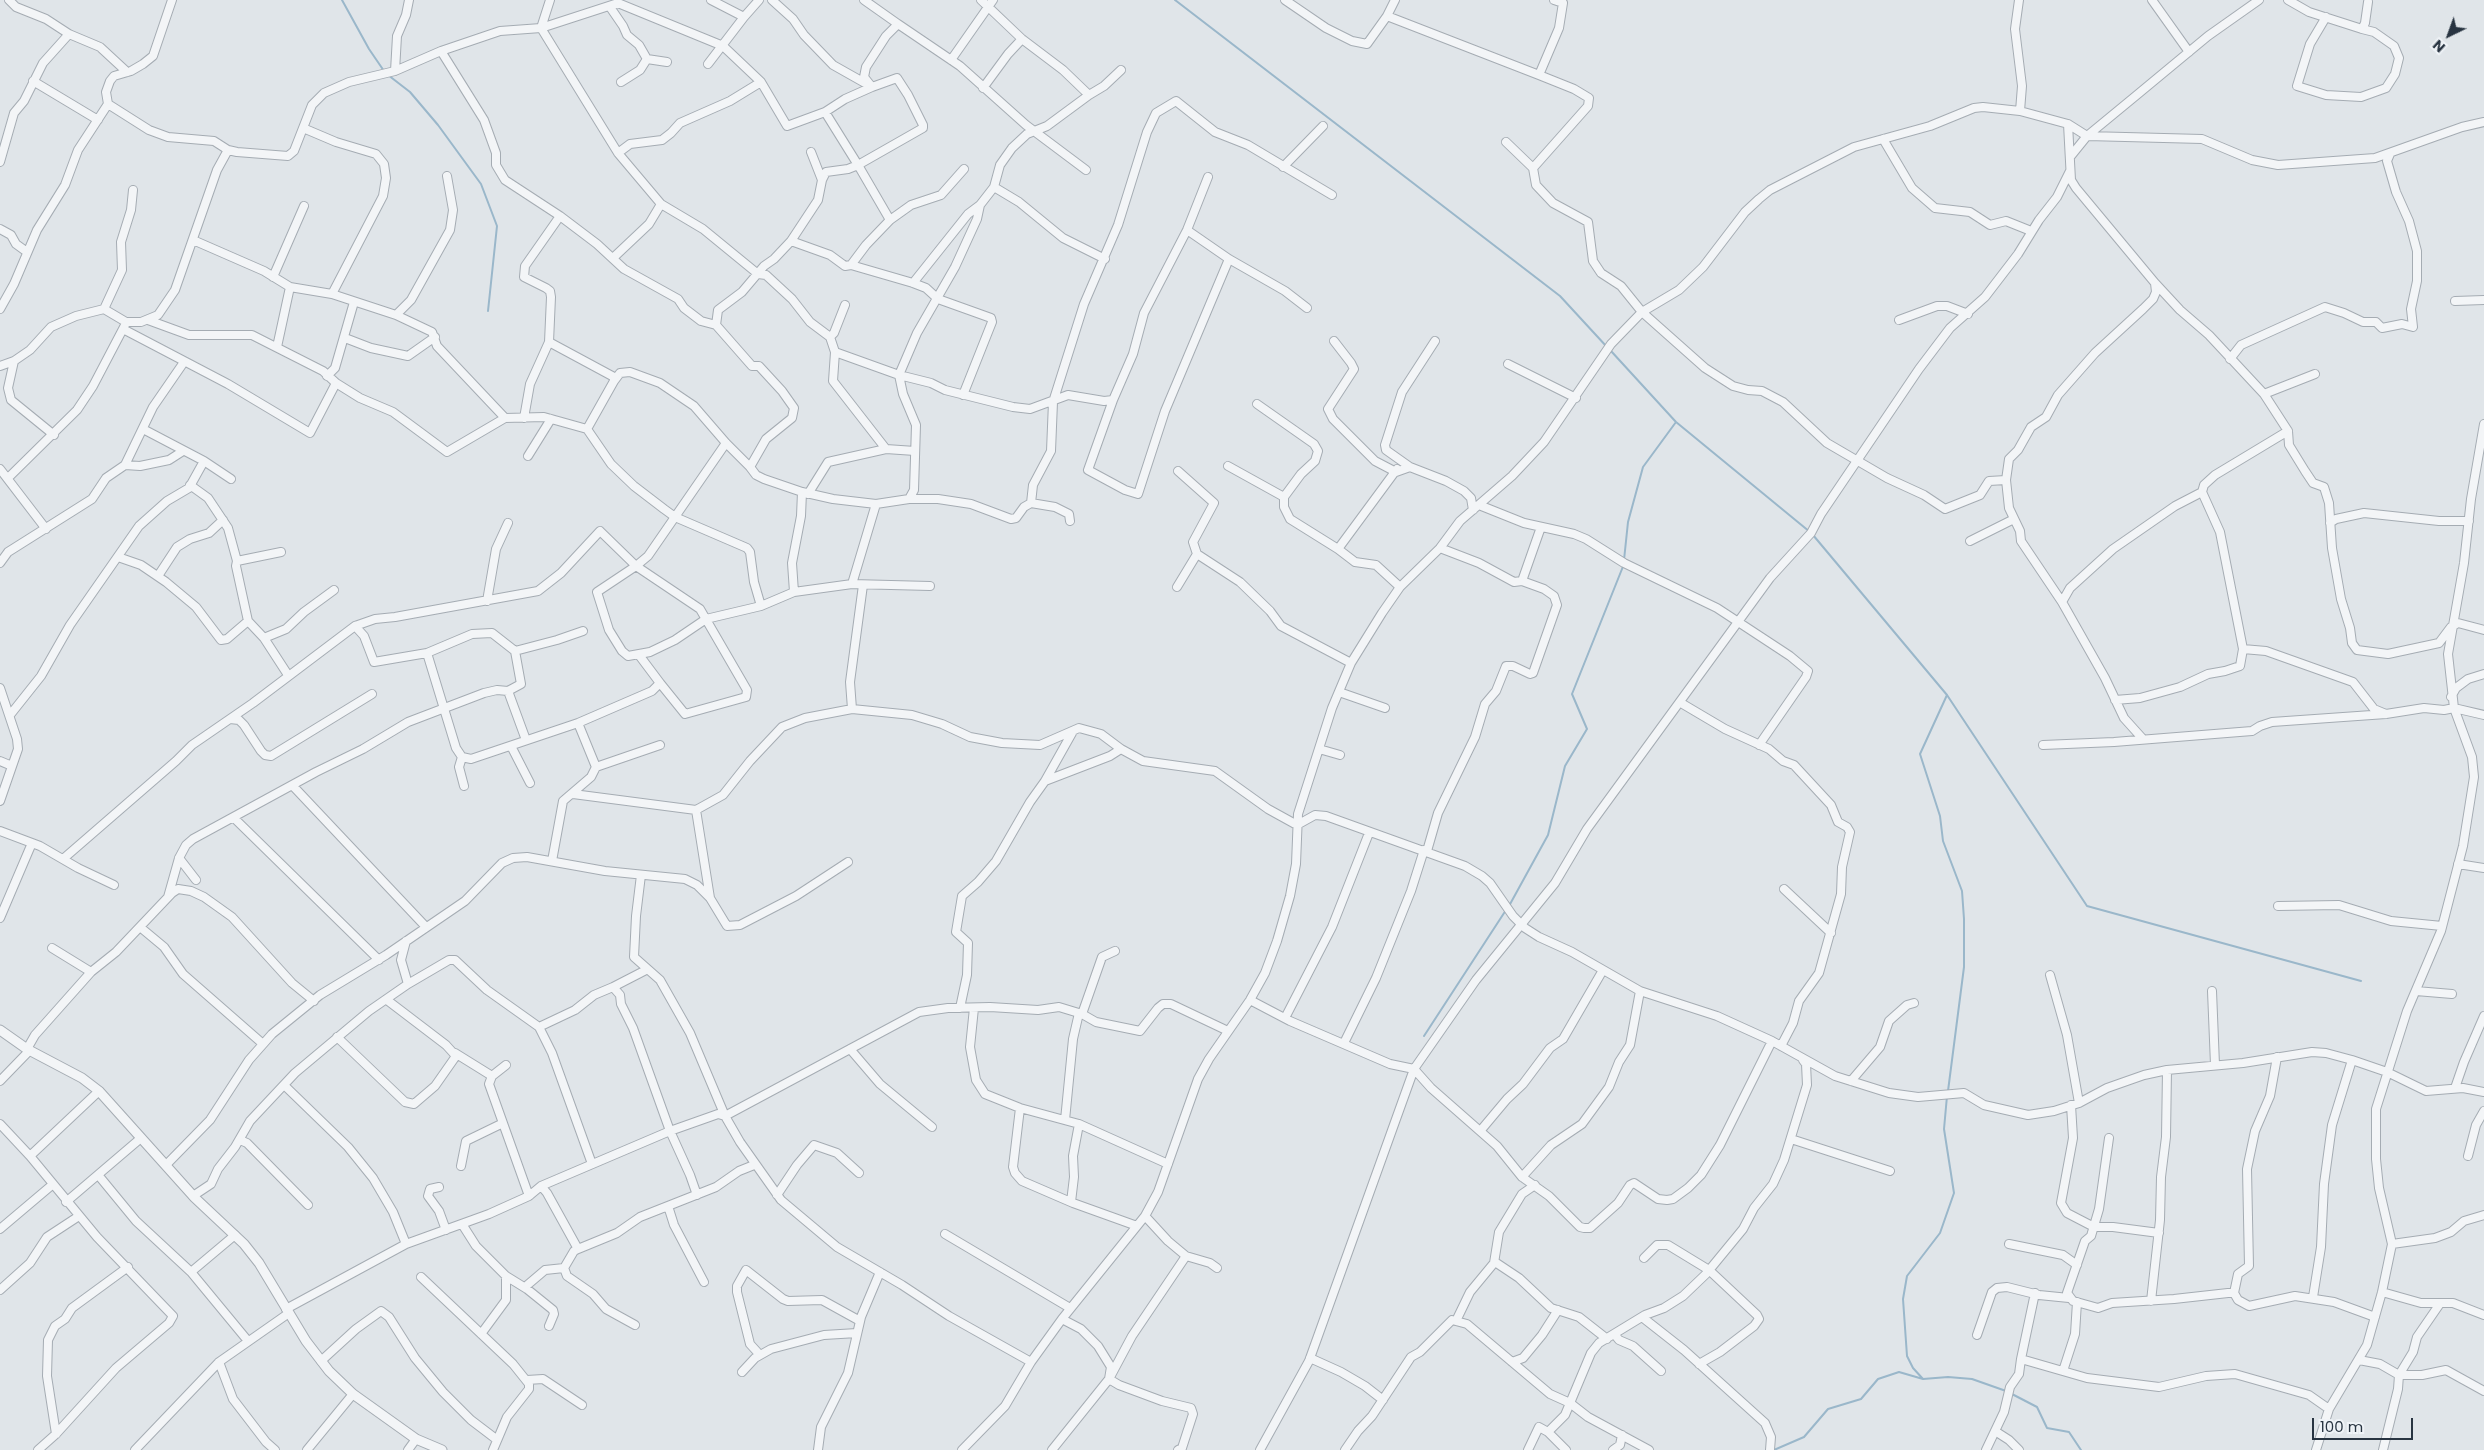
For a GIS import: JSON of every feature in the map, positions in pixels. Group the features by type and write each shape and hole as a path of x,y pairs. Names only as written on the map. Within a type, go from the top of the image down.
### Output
{"street":[{"path":"9,0 16,7 46,19 69,34 100,47 127,72"},
{"path":"0,309 14,284 37,230 65,185 78,150 108,104 106,92 110,82 114,76 143,64 152,56 172,0"},
{"path":"395,71 397,36 406,15 409,0"},
{"path":"550,0 541,28 618,153 661,204 703,229 758,274 766,275 792,299 810,322 830,337 835,352 833,381 886,449"},
{"path":"711,0 744,17"},
{"path":"708,64 759,0"},
{"path":"772,0 793,19 804,35 833,65 872,88"},
{"path":"864,0 951,60 1034,131 1086,170"},
{"path":"981,0 1022,39 1063,70 1089,95"},
{"path":"951,60 993,0"},
{"path":"1285,0 1326,28 1352,41 1367,44 1387,16 1395,0"},
{"path":"1539,75 1559,28 1563,2 1554,0"},
{"path":"2019,0 2015,30 2021,79 2020,111"},
{"path":"2152,0 2189,52"},
{"path":"2070,157 2087,136 2189,52 2259,0"},
{"path":"2288,0 2309,12 2326,17 2362,29 2374,32 2394,46 2399,58 2396,74 2386,88 2362,97 2320,94 2297,86 2310,44 2326,17"},
{"path":"2362,29 2366,24 2368,2"},
{"path":"108,104 160,135 178,140 214,141 228,150 276,157 288,156 294,151 312,105 324,93 349,82 395,71 441,51 500,30 541,28 618,3 723,46 761,82 787,126 825,112 845,99 897,78 923,128 858,166 826,172 822,180 818,200 791,241 742,292 718,310 716,325"},
{"path":"610,6 624,26 627,35 639,45 647,58 668,62"},
{"path":"1387,16 1574,89 1589,98 1588,106 1533,168"},
{"path":"872,88 864,77 866,67 886,36 898,24"},
{"path":"0,161 14,113 24,101 33,81 48,57 69,34"},
{"path":"983,88 1008,54 1022,39"},
{"path":"441,51 484,120 496,153 496,165 500,174 515,188 532,196 560,216 624,269 678,299 684,308 701,321 716,325 752,366 759,366 778,386 794,408 792,418 766,439 750,467"},
{"path":"621,82 640,70 647,58"},
{"path":"913,282 968,214 980,205 994,187 1000,165 1012,148 1027,134 1047,126 1104,86 1121,70"},
{"path":"33,81 98,120"},
{"path":"618,153 630,144 662,140 671,134 680,123 730,101 761,82"},
{"path":"1031,503 1033,485 1051,451 1053,402 1084,304 1118,226 1147,132 1156,114 1176,101 1215,132 1248,145 1332,195"},
{"path":"962,1450 1005,1406 1031,1362 1070,1308 1145,1216 1158,1192 1198,1079 1250,1000 1265,973 1277,942 1290,896 1296,864 1298,814 1339,692 1351,663 1400,587 1440,548 1460,521 1512,476 1544,442 1576,398 1611,344 1642,312 1679,290 1703,267 1745,212 1770,190 1854,147 1930,126 1974,108 1993,107 2020,111 2068,124 2087,136 2202,139 2252,160 2278,165 2342,162 2390,154 2462,127 2484,122"},
{"path":"825,112 890,220"},
{"path":"2068,124 2071,180 2083,198 2155,283 2180,310 2209,335 2264,394 2288,431 2289,445 2305,471 2313,483 2324,487 2329,503 2341,599 2350,628 2352,643 2357,650 2388,654 2439,643 2451,627 2458,623 2484,630"},
{"path":"1283,167 1323,126"},
{"path":"302,128 336,142 376,154 384,164 386,178 383,196 332,294"},
{"path":"1883,139 1899,163 1912,188 1935,208 1970,212 1990,225 2006,221 2031,231"},
{"path":"1506,142 1533,168 1536,185 1553,203 1588,222 1592,261 1601,273 1621,286 1642,312 1705,368 1733,386 1748,390 1762,390 1783,402 1827,443 1856,461 1924,494 1945,509 1980,495 1989,481 2006,480"},
{"path":"124,325 148,320 165,307 175,290 217,170 228,150"},
{"path":"811,152 822,180"},
{"path":"2230,359 2241,346 2325,307 2363,322 2376,322 2382,328 2402,324 2413,327 2411,309 2417,281 2418,251 2409,221 2396,192 2387,161 2390,154"},
{"path":"851,265 866,245 890,220 912,205 941,195 964,169"},
{"path":"1260,1450 1310,1358 1414,1069 1476,980 1555,883 1588,829 1770,578 1812,533 1856,461 1919,369 1950,328 1968,314 1991,290 2018,254 2031,231 2057,197 2070,171"},
{"path":"396,315 411,300 450,230 453,210 447,176"},
{"path":"1208,177 1188,230 1144,313 1133,354 1113,400 1088,470 1125,490 1138,494 1165,411 1229,259"},
{"path":"994,187 1019,202 1063,238 1105,259"},
{"path":"0,366 14,361 30,350 51,327 62,321 104,309 122,270 121,242 131,210 133,190"},
{"path":"613,258 649,224 661,204"},
{"path":"909,499 914,490 916,425 902,394 899,375 917,333 938,299 973,227 980,205"},
{"path":"273,277 304,206"},
{"path":"524,418 530,384 549,342 550,291 524,277 530,256 560,216"},
{"path":"0,229 11,236 16,244 27,252"},
{"path":"1188,230 1229,259 1271,282 1307,308"},
{"path":"193,240 273,277 290,287 332,294 396,315 432,332 437,346 505,418"},
{"path":"791,241 830,256 845,266 851,265 913,282 926,288 938,299 991,318 992,322 963,395"},
{"path":"2142,738 2124,718 2062,602 2021,541 2009,508 2006,480 2009,459 2018,450 2030,427 2046,417 2058,394 2095,352 2153,299 2155,283"},
{"path":"277,346 290,287"},
{"path":"2455,302 2484,300"},
{"path":"327,376 335,368 354,302"},
{"path":"830,337 834,333 845,306"},
{"path":"1899,320 1937,306 1947,306 1968,314"},
{"path":"104,309 124,325 184,362 228,384 310,433 336,383"},
{"path":"148,320 190,335 252,335 277,346 323,371 336,383 375,405 393,412 447,452 505,418 552,419 587,429 610,464 634,486 675,517 748,548 754,582 761,606"},
{"path":"8,478 20,463 54,435 90,392 124,325"},
{"path":"345,338 371,348 408,356 435,336"},
{"path":"1334,341 1351,362 1354,369 1328,409 1333,419 1375,461 1396,472 1410,467"},
{"path":"1436,341 1402,392 1385,446 1387,452 1410,467 1446,481 1464,491 1476,508 1541,528 1579,536 1624,563 1707,602 1760,636 1808,671 1806,677 1759,745"},
{"path":"549,342 614,377 614,381"},
{"path":"835,352 963,395 1013,407 1030,409 1068,395 1104,401 1113,400"},
{"path":"14,361 8,388 11,400 54,435"},
{"path":"0,563 8,552 92,499 106,478 125,465 153,407 184,362"},
{"path":"1508,364 1576,398"},
{"path":"587,429 620,373 630,372 660,383 694,406 756,475 805,493 876,504 909,499 938,499 971,504 1011,519 1016,518 1024,507 1031,503 1055,507 1068,514 1070,521"},
{"path":"2264,394 2315,374"},
{"path":"1257,404 1314,444 1318,451 1315,461 1301,474 1284,497 1284,507 1290,519 1355,562 1376,565 1400,587"},
{"path":"528,456 552,419"},
{"path":"2317,1449 2329,1409 2367,1345 2382,1292 2392,1244 2379,1188 2376,1159 2376,1109 2407,1011 2442,926 2458,864 2474,777 2472,757 2451,697 2448,654 2451,627 2464,563 2471,499 2484,424"},
{"path":"143,429 204,461 231,479"},
{"path":"2115,700 2140,698 2180,687 2208,674 2226,672 2240,666 2243,649 2220,532 2202,492 2204,485 2215,475 2288,431"},
{"path":"726,443 648,556 597,592 609,630 622,652 628,656 639,655 675,640 706,620 761,606 794,592 852,584 930,586"},
{"path":"794,592 792,562 805,493 828,462 886,449 915,451"},
{"path":"125,465 140,466 169,460 183,451"},
{"path":"1338,549 1396,472 1400,460"},
{"path":"10,715 41,676 70,625 140,526 167,501 190,486 204,461"},
{"path":"1228,466 1284,497"},
{"path":"0,469 46,529"},
{"path":"1178,471 1214,503 1193,542 1197,554 1240,582 1270,611 1281,626 1351,663"},
{"path":"190,486 208,498 228,528 237,561 236,566 248,621 264,638 288,675"},
{"path":"2062,602 2070,588 2113,549 2174,506 2202,492"},
{"path":"852,584 876,504"},
{"path":"2330,523 2336,519 2364,513 2439,521 2469,521"},
{"path":"1970,541 2014,519"},
{"path":"158,576 177,547 190,539 209,533 223,520"},
{"path":"488,601 496,549 508,523"},
{"path":"1522,581 1541,528"},
{"path":"63,859 192,745 355,626 375,619 538,591 561,574 600,531 636,566 700,609 746,690 746,697 685,714 639,655"},
{"path":"1344,1044 1376,978 1411,892 1438,813 1475,737 1483,709 1496,691 1506,666 1513,666 1530,674 1533,673 1558,605 1550,592 1522,581 1514,582 1480,563 1440,548"},
{"path":"237,561 281,552"},
{"path":"1177,587 1197,554"},
{"path":"118,557 141,565 158,576 196,607 221,640 226,639 248,621"},
{"path":"852,709 850,682 863,585"},
{"path":"264,638 286,629 304,612 334,590"},
{"path":"168,897 179,858 186,845 193,839 316,772 384,738 408,722 484,693 497,690 508,691 521,684 515,651 492,633 466,635 427,653 374,662 364,636 355,626"},
{"path":"515,651 583,631"},
{"path":"2243,649 2266,651 2353,682 2374,710 2386,714"},
{"path":"427,653 456,748 462,757 471,759 578,723 652,690 660,683"},
{"path":"2451,697 2456,688 2468,679 2484,674"},
{"path":"0,688 10,715 18,749 0,801"},
{"path":"508,691 526,740"},
{"path":"1339,692 1385,708"},
{"path":"230,719 239,720 265,755 271,756 372,694"},
{"path":"1681,702 1769,749 1783,761 1794,765 1831,805 1838,822 1847,827 1850,832 1842,867 1841,894 1819,973 1799,1002 1793,1022 1780,1046"},
{"path":"2044,745 2252,731 2272,722 2386,714 2424,708 2444,710 2454,708 2484,715"},
{"path":"573,794 696,810 723,795 750,760 782,726 804,718 852,709 912,715 942,724 970,737 1002,744 1040,745 1072,733 1079,728 1101,734 1121,749 1143,761 1215,771 1268,809 1297,824"},
{"path":"578,723 596,767"},
{"path":"960,1008 967,975 968,943 956,932 962,896 978,882 996,861 1072,733"},
{"path":"552,861 563,801 591,777 596,767 660,745"},
{"path":"511,746 530,783"},
{"path":"1045,781 1110,756 1121,749"},
{"path":"1319,750 1340,755"},
{"path":"462,757 459,767 464,786"},
{"path":"0,761 12,766"},
{"path":"293,786 426,927"},
{"path":"696,810 710,898"},
{"path":"1297,824 1315,815 1326,816 1369,833 1426,851 1482,876 1496,890 1520,924 1539,937 1572,952 1640,991 1717,1016 1772,1041 1803,1060 1851,1081 1889,1093 1918,1097 1964,1093 1984,1105 2028,1116 2079,1103 2108,1088 2144,1075 2167,1070 2243,1063 2326,1052 2387,1072 2426,1091 2470,1088 2484,1092"},
{"path":"234,818 379,960"},
{"path":"0,831 32,842 114,885"},
{"path":"1285,1018 1332,928 1369,833"},
{"path":"0,918 32,842"},
{"path":"166,1165 210,1120 228,1091 263,1044 281,1026 314,1001 379,960 465,901 502,863 513,858 527,857 605,871 685,879 697,885 710,898 727,926 740,925 796,896 848,862"},
{"path":"179,858 196,880"},
{"path":"2458,864 2484,868"},
{"path":"641,875 634,957 646,970 652,972 660,980 686,1026 722,1112 754,1165 777,1195 787,1207 828,1241 949,1316 1031,1362"},
{"path":"0,1081 28,1050 35,1035 91,972 116,952 168,897 178,890 185,889 220,907 239,924 292,983 314,1001"},
{"path":"1784,889 1831,933"},
{"path":"2278,906 2339,905 2391,921 2442,926"},
{"path":"140,927 164,947 184,974 263,1044"},
{"path":"406,941 401,960 408,984"},
{"path":"52,948 91,972"},
{"path":"1065,1120 1073,1039 1080,1014 1102,957 1115,951"},
{"path":"388,954 401,960"},
{"path":"193,1196 211,1184 218,1169 262,1106 284,1085 369,1011 408,984 449,960 455,960 487,990 539,1027 549,1047 592,1164"},
{"path":"539,1027 575,1010 594,995 646,970"},
{"path":"1481,1130 1507,1099 1523,1084 1550,1048 1563,1039 1604,970"},
{"path":"2050,975 2067,1035 2079,1103"},
{"path":"613,986 620,995 621,1004 633,1028 670,1131 697,1195"},
{"path":"1522,1177 1551,1145 1582,1124 1609,1087 1619,1062 1630,1045 1640,991"},
{"path":"2212,991 2215,1065"},
{"path":"2416,991 2452,994"},
{"path":"387,1000 455,1053 492,1076"},
{"path":"1250,1000 1285,1018 1390,1064 1414,1069 1431,1088 1481,1130 1522,1177 1535,1185 1580,1227 1584,1228 1590,1228 1618,1203 1634,1183 1658,1199 1673,1199 1688,1188 1700,1175 1720,1145 1772,1041"},
{"path":"1851,1081 1880,1047 1889,1020 1907,1005 1914,1003"},
{"path":"135,1450 219,1362 288,1311 406,1244 462,1224 529,1196 541,1186 592,1164 670,1131 722,1112 850,1049 919,1012 934,1009 960,1008 1038,1010 1059,1007 1096,1022 1140,1030 1158,1008 1163,1004 1171,1004 1228,1031"},
{"path":"974,1008 970,1039 976,1080 985,1094 1020,1108 1079,1124 1168,1164"},
{"path":"2456,1088 2466,1056 2484,1016"},
{"path":"0,1030 28,1050 82,1078 99,1091 193,1196 235,1235 259,1263 321,1361 353,1394 416,1439 442,1450"},
{"path":"337,1037 361,1062 409,1104 414,1104 435,1086 454,1060 455,1053"},
{"path":"850,1049 880,1084 932,1127"},
{"path":"2277,1057 2270,1096 2254,1131 2247,1170 2249,1266 2238,1274 2234,1293 2238,1300 2249,1306 2295,1296 2313,1297 2334,1302 2375,1317"},
{"path":"1548,1432 1565,1415 1591,1353 1599,1343 1642,1317 1683,1296 1709,1270 1743,1229 1754,1208 1773,1184 1791,1139 1807,1085 1806,1064 1803,1060"},
{"path":"2313,1297 2321,1247 2324,1184 2332,1125 2352,1060"},
{"path":"506,1065 492,1076 489,1084 529,1196"},
{"path":"2151,1301 2159,1232 2160,1177 2166,1137 2167,1070"},
{"path":"284,1085 348,1147 373,1178 393,1212 406,1244"},
{"path":"30,1156 99,1091"},
{"path":"2071,1105 2073,1138 2061,1204 2067,1214 2094,1227 2113,1226 2159,1232"},
{"path":"1020,1108 1013,1167 1015,1173 1027,1185 1137,1226"},
{"path":"2468,1156 2474,1130 2484,1112"},
{"path":"0,1124 30,1156 66,1202 173,1316 169,1323 116,1368 56,1434 38,1450"},
{"path":"461,1166 466,1141 502,1124"},
{"path":"1070,1202 1074,1177 1073,1156 1079,1124"},
{"path":"66,1202 99,1176 141,1138"},
{"path":"2069,1298 2067,1293 2085,1242 2091,1236 2099,1210 2109,1138"},
{"path":"1791,1139 1890,1171"},
{"path":"240,1140 247,1144 308,1205"},
{"path":"777,1195 784,1188 797,1165 814,1145 837,1153 859,1173"},
{"path":"564,1268 574,1251 617,1233 640,1217 716,1187 739,1171 754,1165"},
{"path":"99,1176 136,1221 191,1272 248,1342"},
{"path":"0,1229 52,1185"},
{"path":"1456,1321 1470,1292 1495,1262 1499,1232 1522,1194 1535,1185"},
{"path":"541,1186 547,1193 578,1250"},
{"path":"439,1187 430,1189 428,1196 439,1211 446,1230"},
{"path":"668,1206 680,1238 704,1282"},
{"path":"2392,1244 2435,1238 2451,1232 2464,1221 2484,1215"},
{"path":"0,1290 30,1263 47,1237 79,1216"},
{"path":"1145,1216 1168,1241 1186,1256 1217,1268"},
{"path":"462,1224 476,1246 506,1276 553,1310 554,1314 549,1326"},
{"path":"945,1234 1070,1308"},
{"path":"191,1272 235,1235"},
{"path":"2010,1244 2063,1255 2077,1265"},
{"path":"1644,1258 1656,1245 1668,1245 1709,1270 1757,1315 1759,1319 1754,1326 1720,1352 1699,1364"},
{"path":"1052,1450 1110,1379 1132,1336 1186,1256"},
{"path":"1495,1262 1519,1278 1551,1308 1579,1317 1607,1338"},
{"path":"56,1434 47,1376 48,1340 55,1326 65,1318 72,1308 128,1267"},
{"path":"506,1288 521,1285 545,1270 564,1268"},
{"path":"564,1268 567,1276 593,1294 606,1309 635,1325"},
{"path":"760,1355 750,1344 737,1292 746,1270 783,1299 788,1301 822,1300 860,1321"},
{"path":"818,1450 821,1427 848,1373 860,1321 880,1272"},
{"path":"481,1334 506,1300 506,1276"},
{"path":"421,1277 527,1380 529,1389 507,1418 496,1439 493,1450"},
{"path":"1977,1335 1992,1292 1997,1288 2007,1287 2069,1298 2098,1308 2112,1303 2234,1293"},
{"path":"2382,1292 2421,1303 2440,1305 2453,1303 2484,1315"},
{"path":"1986,1450 2007,1403 2010,1387 2018,1374 2035,1293"},
{"path":"2063,1371 2075,1334 2077,1302"},
{"path":"2382,1450 2398,1389 2399,1375 2413,1352 2417,1337 2440,1305"},
{"path":"1512,1362 1523,1358 1542,1335 1558,1310"},
{"path":"321,1361 356,1329 381,1311 389,1316 415,1358 443,1392 471,1420 496,1439"},
{"path":"1642,1317 1766,1423 1771,1437 1770,1450"},
{"path":"1062,1319 1080,1329 1098,1346 1111,1367 1110,1379"},
{"path":"1345,1450 1383,1400 1411,1357 1420,1352 1452,1320 1467,1324 1550,1394 1570,1403 1588,1417 1649,1450"},
{"path":"742,1372 760,1355 771,1349 824,1335 857,1333"},
{"path":"1614,1334 1619,1340 1633,1346 1661,1371"},
{"path":"1310,1358 1349,1376 1383,1400"},
{"path":"2022,1359 2087,1378 2159,1387 2206,1376 2235,1374 2309,1395 2329,1409"},
{"path":"2358,1360 2380,1364 2399,1375 2422,1375 2446,1370 2484,1391"},
{"path":"219,1362 233,1399 266,1442 275,1450"},
{"path":"1110,1379 1119,1385 1162,1401 1191,1408 1193,1414 1182,1448 1178,1450"},
{"path":"527,1380 543,1380 582,1405"},
{"path":"307,1450 353,1394"},
{"path":"1528,1450 1539,1427 1548,1432 1566,1450"},
{"path":"1995,1432 2009,1440 2019,1450"},
{"path":"1613,1450 1620,1445 1622,1435"},
{"path":"408,1450 416,1439"}],"waterway":[{"path":"342,0 369,49 384,71"},
{"path":"1175,0 1560,296 1607,347"},
{"path":"388,75 410,92 438,125 481,184 497,226 488,311"},
{"path":"1611,351 1676,422 1810,532"},
{"path":"1624,560 1628,522 1643,467 1676,422"},
{"path":"1813,535 1947,695 2087,906 2361,981"},
{"path":"1509,906 1548,835 1565,766 1587,729 1572,694 1624,564"},
{"path":"1947,695 1920,754 1940,816 1943,841 1962,891 1964,967 1948,1091"},
{"path":"1424,1036 1506,910"},
{"path":"1923,1379 1913,1368 1907,1356 1903,1299 1907,1276 1940,1233 1954,1193 1944,1129 1947,1096"},
{"path":"1774,1450 1804,1437 1828,1409 1861,1399 1878,1379 1899,1372 1923,1379 1948,1377 1972,1379 2006,1391"},
{"path":"2010,1393 2037,1407 2047,1428 2069,1432 2081,1450"}]}
